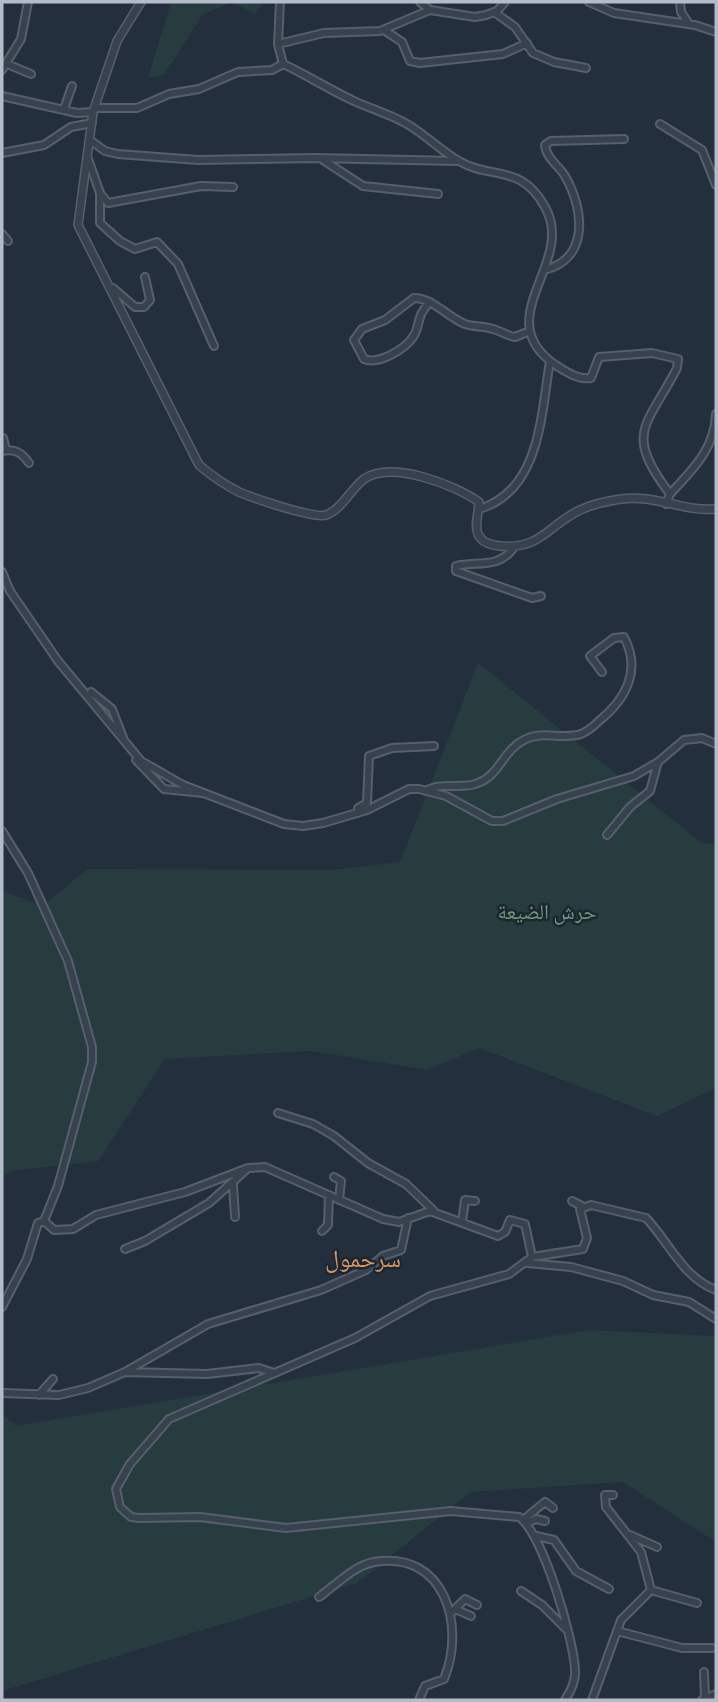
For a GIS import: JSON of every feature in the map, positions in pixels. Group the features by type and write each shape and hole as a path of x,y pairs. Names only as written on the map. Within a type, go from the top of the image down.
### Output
{"street":[{"path":"28,2 21,39 4,67 31,74"},
{"path":"141,2 117,41 95,110 78,225 84,241 113,288 200,465 213,477 241,493 318,517 334,511 365,479 394,472 458,489 479,502 477,530 480,538 492,545 514,547 540,540 570,516 591,505 632,498 697,511 716,509"},
{"path":"280,2 278,44 283,64 354,101 406,123 459,161"},
{"path":"420,2 430,10 475,17 494,12 506,2"},
{"path":"589,2 621,15 695,25 716,32"},
{"path":"680,2 685,19 695,25"},
{"path":"278,44 324,33 351,34 384,30 430,10"},
{"path":"494,12 515,27 533,52 543,58 586,68"},
{"path":"384,30 402,42 410,61 420,63 503,54 527,43"},
{"path":"2,96 88,114 95,110 137,108 169,94 199,89 238,72 272,70 283,64"},
{"path":"64,109 72,86"},
{"path":"2,153 38,147 71,127 92,123"},
{"path":"660,124 702,150 716,185"},
{"path":"544,270 556,267 572,253 581,224 569,184 547,155 545,145 551,141 624,139"},
{"path":"91,141 105,151 118,154 198,160 459,161 507,174 533,189 552,223 551,249 529,306 530,331 550,361 573,375 586,379 592,378 598,357 652,353 678,359 677,368 648,419 642,444 645,458 670,494"},
{"path":"88,159 105,202 201,186 233,187"},
{"path":"321,159 363,186 438,194"},
{"path":"100,193 100,222 120,241 135,248 157,242 178,264 214,345"},
{"path":"2,234 8,241"},
{"path":"113,288 135,307 144,307 150,300 145,277"},
{"path":"430,302 418,317 416,333 410,340 385,358 371,362 364,359 354,340 357,333 385,320 410,300 418,298 430,302 469,325 491,328 515,337 530,331"},
{"path":"479,509 510,492 528,467 536,439 550,361"},
{"path":"667,504 670,494 706,452 715,431 716,414"},
{"path":"3,438 4,451 23,454 29,463"},
{"path":"514,547 494,563 464,564 456,566 456,571 532,598 541,596"},
{"path":"2,572 10,591 58,661 140,766 164,789 205,793"},
{"path":"426,791 432,787 472,786 488,779 516,745 532,736 577,734 592,727 626,694 630,661 624,637 614,638 590,656 602,672"},
{"path":"91,692 112,709 126,745"},
{"path":"134,755 165,777 276,822 296,826 314,825 358,813 409,789 453,799 492,821 503,821 557,799 617,783 658,762 689,738 702,738 716,744"},
{"path":"358,813 358,808 367,803 369,756 393,748 434,746"},
{"path":"607,835 649,791 658,762"},
{"path":"2,831 32,881 68,961 92,1047 92,1062 58,1186 44,1221 38,1223 27,1259 2,1307"},
{"path":"278,1112 313,1124 334,1136 368,1163 406,1184 435,1212 462,1222 466,1227 498,1237 505,1232 510,1220 521,1222 524,1224 529,1260"},
{"path":"44,1221 54,1230 68,1230 96,1215 185,1192 248,1168 265,1167 383,1219 399,1222 435,1212"},
{"path":"125,1249 145,1241 165,1226 192,1213 233,1184 248,1168"},
{"path":"334,1177 341,1181 339,1200"},
{"path":"233,1184 235,1217"},
{"path":"322,1231 328,1225 329,1195"},
{"path":"462,1222 465,1200 475,1200"},
{"path":"572,1201 582,1206 627,1211 646,1218 667,1248 697,1280 716,1290"},
{"path":"545,1521 525,1521 493,1513 451,1511 286,1528 200,1517 139,1518 120,1507 116,1489 121,1478 159,1428 181,1413 355,1338 430,1296 505,1276 529,1260 583,1249 587,1238 586,1224 580,1219 582,1206"},
{"path":"2,1393 58,1395 88,1388 125,1372 208,1324 298,1299 344,1281 383,1256 401,1250 408,1218"},
{"path":"529,1260 571,1267 622,1281 653,1294 690,1302 716,1320"},
{"path":"125,1372 207,1374 259,1368 274,1373"},
{"path":"39,1395 52,1379"},
{"path":"612,1495 605,1494 606,1507 641,1552 651,1590"},
{"path":"525,1521 545,1502 553,1508"},
{"path":"525,1521 536,1536 568,1630 575,1680 565,1700"},
{"path":"630,1535 657,1547"},
{"path":"536,1536 554,1540 576,1570 609,1589"},
{"path":"319,1597 356,1569 373,1563 405,1564 432,1577 452,1610 453,1644 444,1679 425,1686 419,1700"},
{"path":"651,1590 697,1602"},
{"path":"592,1700 624,1615 651,1590"},
{"path":"521,1591 542,1605 568,1630"},
{"path":"452,1610 465,1599 477,1605"},
{"path":"452,1610 471,1616"},
{"path":"617,1631 682,1648 712,1648"},
{"path":"704,1672 704,1700 716,1694"}],"green space":[{"path":"171,2 232,2 203,14 164,75 148,78"},
{"path":"232,2 264,2 255,14"},
{"name":"حرش الضيعة","path":"478,663 702,843 716,844 716,1088 657,1116 479,1048 427,1070 311,1051 165,1059 98,1161 12,1171 2,1178 2,891 43,906 87,869 331,870 400,862"},
{"path":"589,1330 716,1336 716,1542 623,1482 471,1492 357,1583 2,1691 2,1414 16,1426"}],"district":[{"name":"سرحمول","path":"363,1259"}]}
